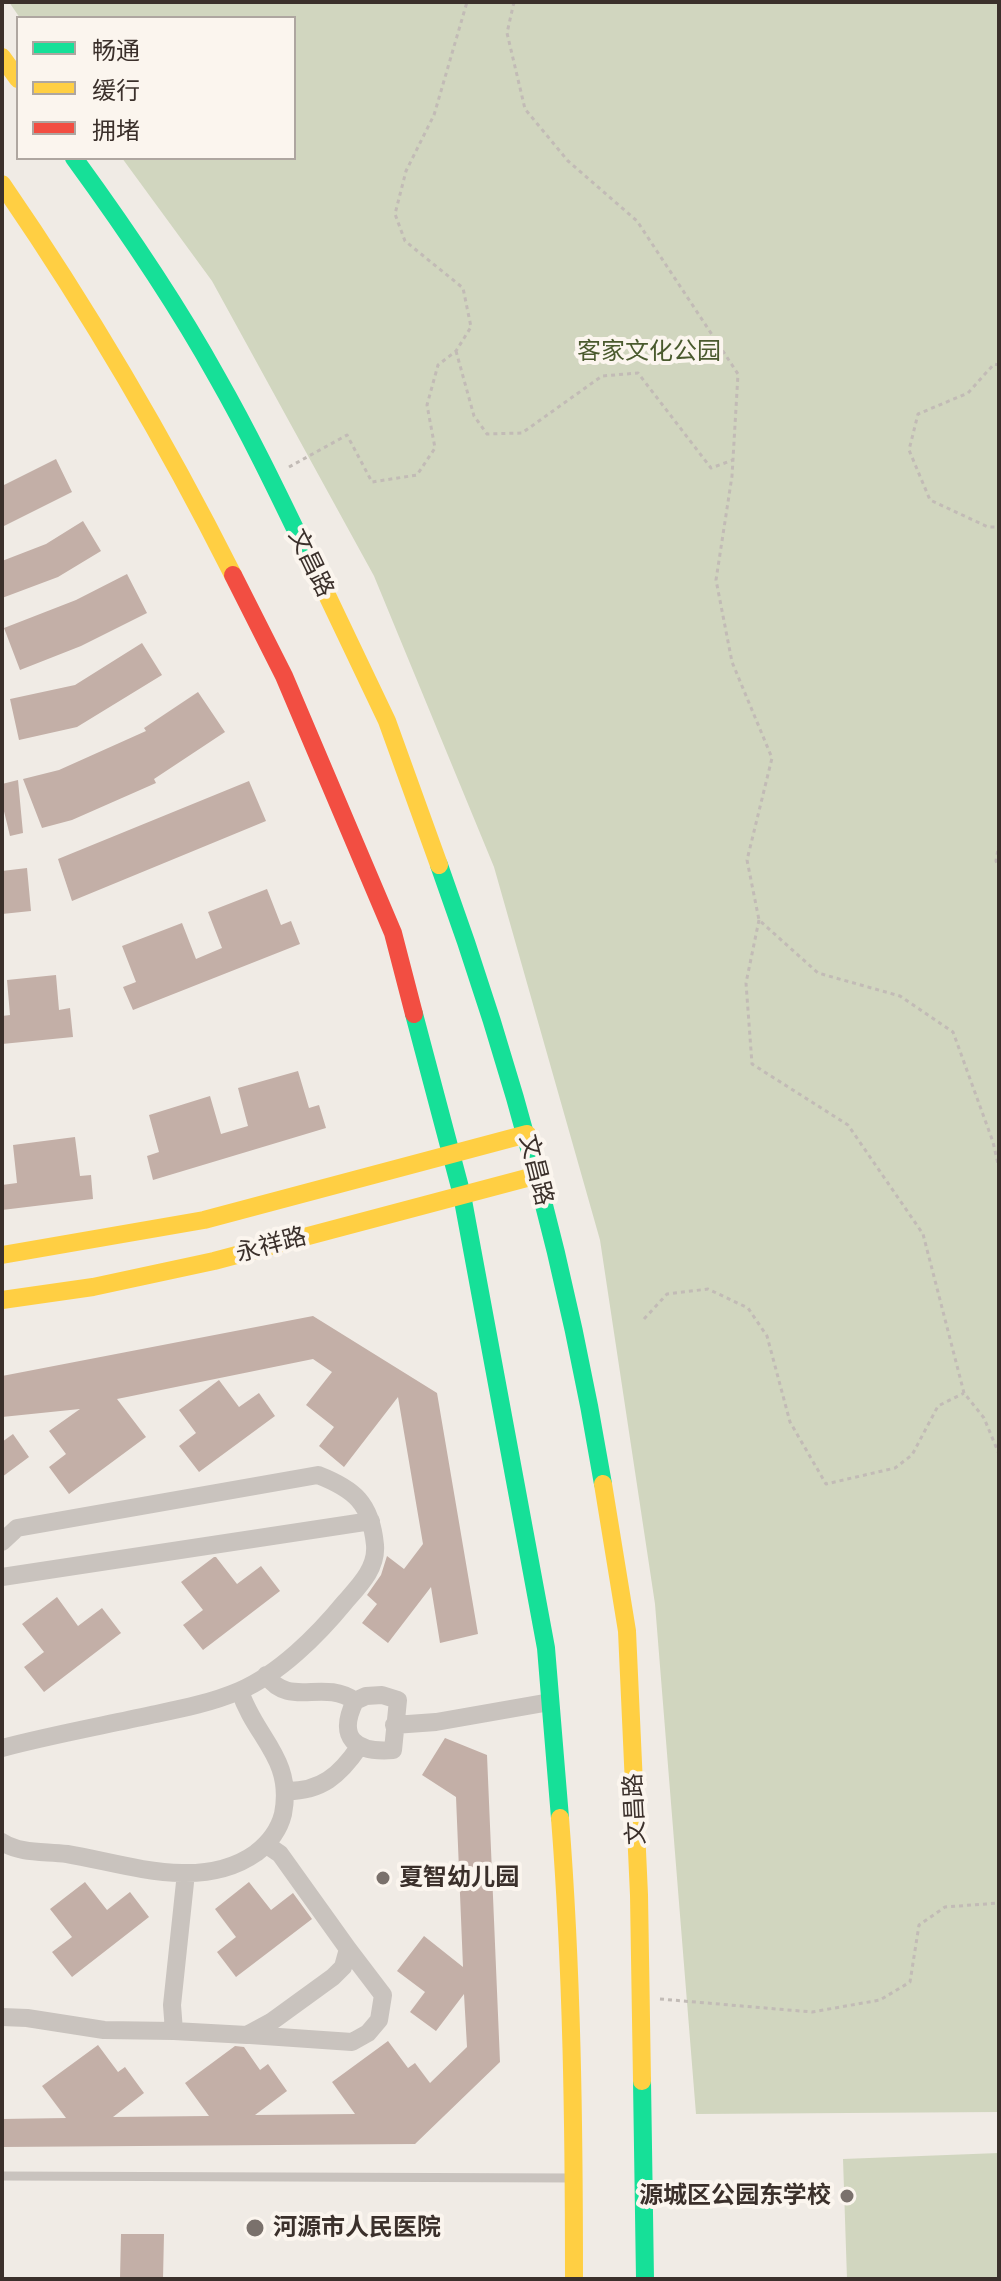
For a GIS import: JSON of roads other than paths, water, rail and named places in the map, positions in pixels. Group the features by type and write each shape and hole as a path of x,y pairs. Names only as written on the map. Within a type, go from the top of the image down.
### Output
{"street":[{"path":"2,57 16,76"},
{"name":"文昌路","path":"75,160 129,234 216,374 270,477 387,721 459,919 527,1134 587,1388 627,1631 639,1895 645,2279"},
{"path":"2,184 61,270 184,478 284,676 393,933 462,1195 546,1648 564,1874 574,2178 574,2279"},
{"name":"永祥路","path":"2,1255 204,1220 527,1134"},
{"name":"永祥路","path":"2,1300 93,1287 214,1261 538,1175"},
{"path":"2,1542 17,1528 318,1475 344,1485 356,1495 371,1521 376,1558 365,1579 332,1619 266,1675 240,1691 189,1707 2,1748"},
{"path":"2,1577 371,1521"},
{"path":"266,1675 275,1687 289,1694 328,1690 343,1693 355,1701 382,1695 398,1700 393,1750 359,1747 352,1740 346,1726 355,1701"},
{"path":"2,1842 19,1850 186,1873 219,1870 238,1864 267,1845 278,1828 285,1791 278,1760 252,1721 240,1691"},
{"path":"394,1725 436,1722 550,1702"},
{"path":"285,1791 315,1789 332,1779 346,1767 359,1747"},
{"path":"2,2017 104,2030 352,2042 368,2033 379,2020 383,1995 280,1854 267,1845"},
{"path":"174,2031 172,2005 186,1873"},
{"path":"247,2035 271,2022 333,1977 343,1967 348,1949"}],"lane":[{"path":"2,2176 574,2178"}],"place":[{"name":"夏智幼儿园","path":"383,1878"},
{"name":"源城区公园东学校","path":"847,2196"},
{"name":"河源市人民医院","path":"255,2228"}],"park label":[{"name":"客家文化公园","path":"649,352"}]}
